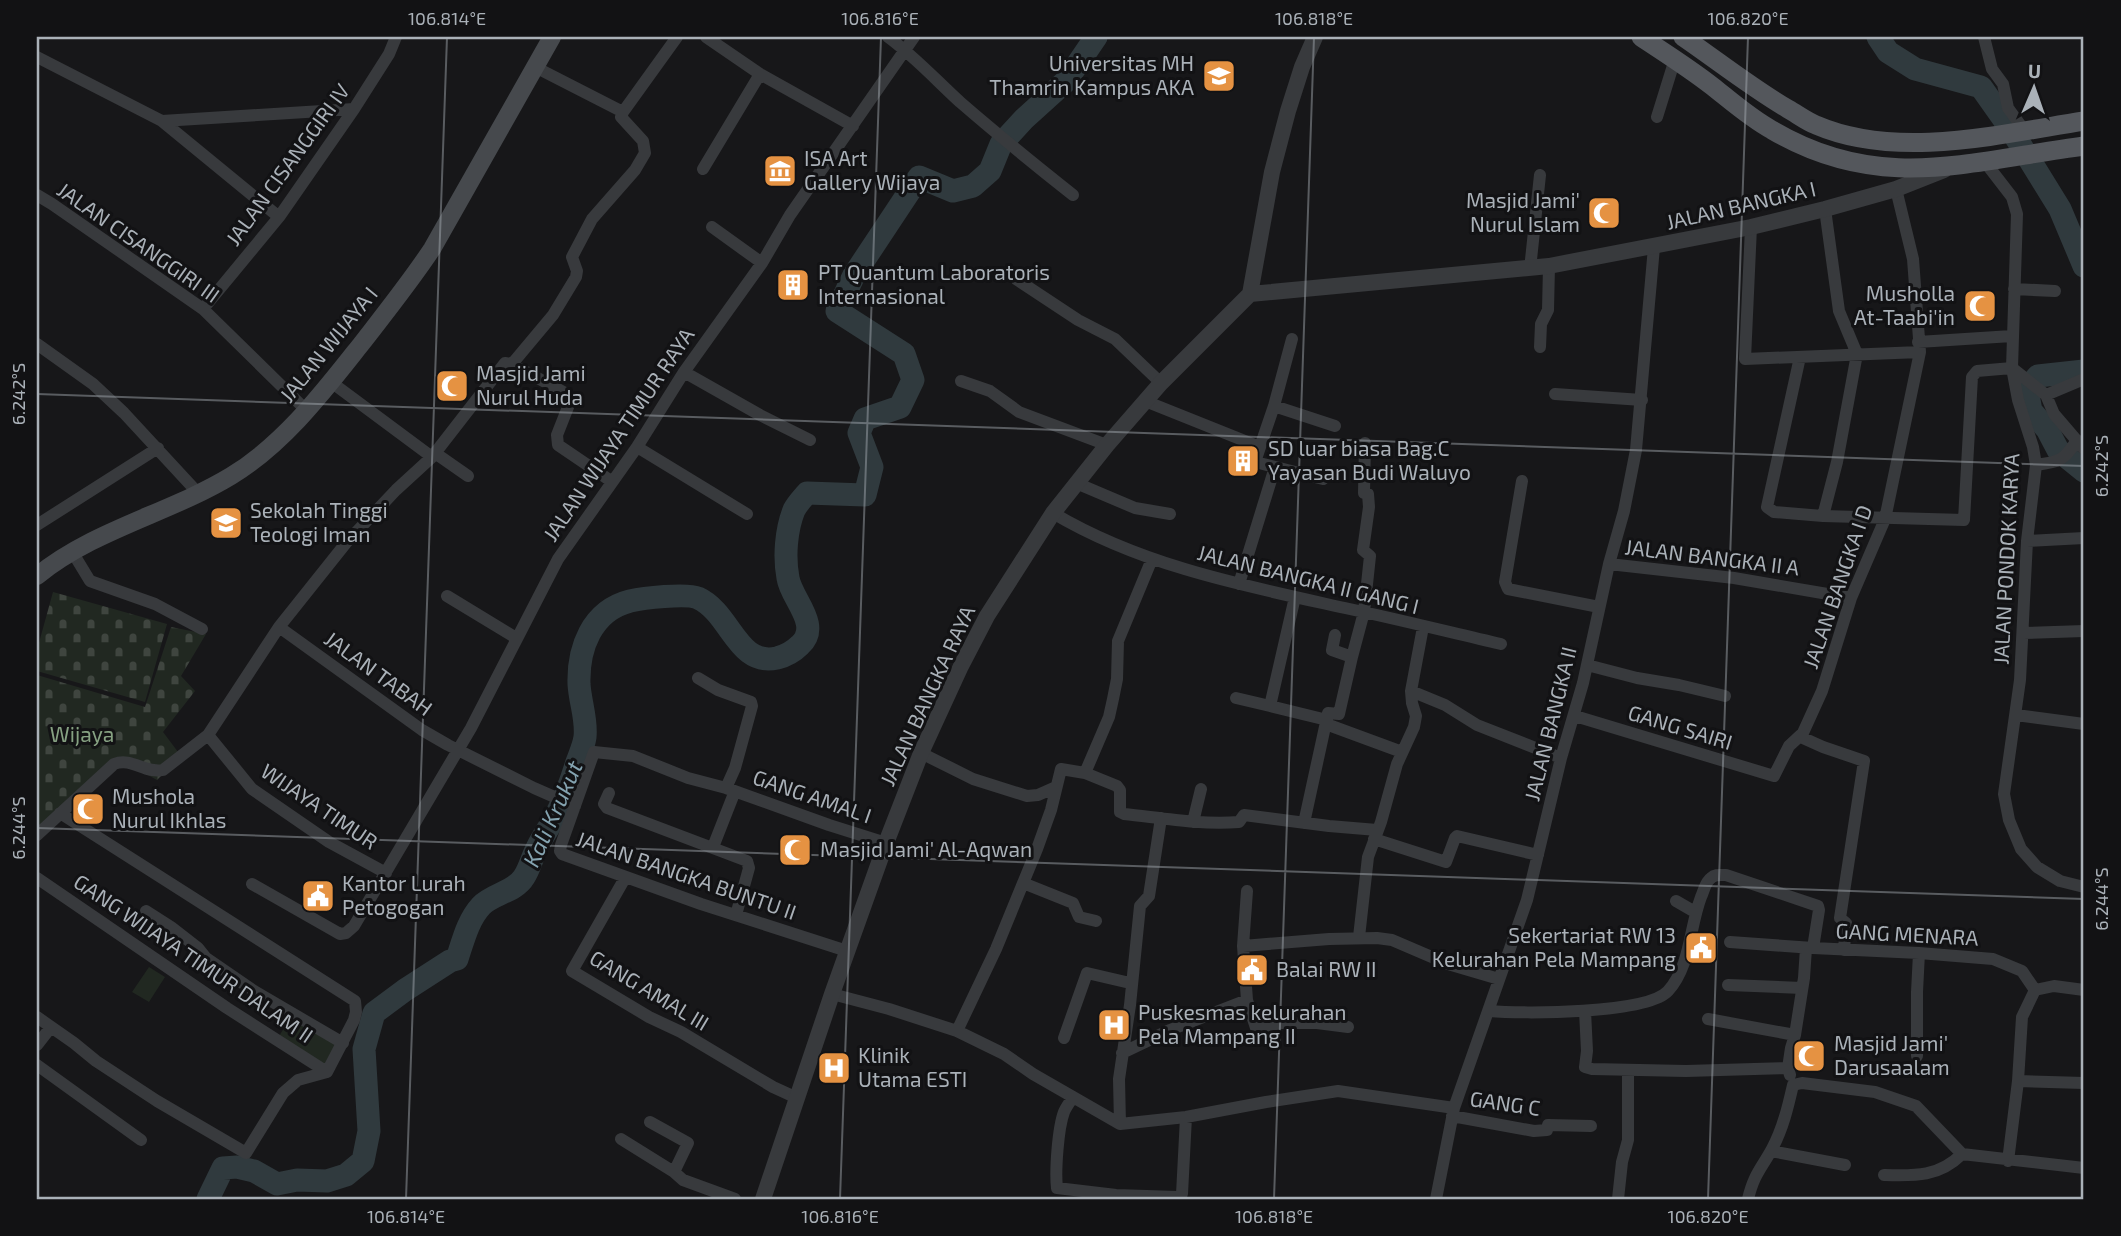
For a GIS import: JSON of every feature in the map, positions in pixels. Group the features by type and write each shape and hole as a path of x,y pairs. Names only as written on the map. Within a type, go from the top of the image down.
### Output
{"main road":[{"name":"JALAN WIJAYA I","path":"37,576 74,553 229,477 262,455 306,410 415,275 552,37"},
{"path":"1641,37 1764,125 1810,149 1837,159 1876,167 1918,169 1957,166 2084,146"},
{"path":"1683,37 1776,102 1815,125 1846,135 1908,142 1986,136 2084,121"}],"street":[{"name":"JALAN CISANGGIRI IV","path":"203,309 279,217 354,109 389,54 396,37"},
{"path":"512,364 553,315 576,277 577,271 572,257 592,219 635,170 645,153 643,141 621,117 677,37"},
{"path":"706,37 760,74 853,126"},
{"path":"888,37 1073,195"},
{"name":"JALAN WIJAYA TIMUR RAYA","path":"252,884 340,934 354,926 482,706 558,559 637,447 684,372 762,263 790,215 915,37"},
{"path":"1250,294 1272,172 1302,67 1315,37"},
{"path":"1984,37 1992,69 2003,84 2008,108 2020,131"},
{"path":"37,57 162,121 279,217"},
{"path":"1657,117 1675,60"},
{"path":"536,67 623,113"},
{"path":"703,169 760,74"},
{"path":"162,121 354,109"},
{"name":"JALAN PONDOK KARYA","path":"1989,161 2012,197 2017,214 2012,368 2018,400 2034,447 2036,465 2027,541 2021,680 2004,794 2009,820 2021,849 2037,867 2060,881 2084,887"},
{"name":"JALAN BANGKA I","path":"1250,294 1530,269 1654,247 1825,209 1896,189 1957,166"},
{"path":"1530,269 1540,175"},
{"name":"JALAN BANGKA I D","path":"1774,776 1789,746 1803,733 1822,691 1850,598 1885,519 1919,347 1913,259 1896,189"},
{"name":"JALAN CISANGGIRI III","path":"37,195 203,309 306,410"},
{"path":"1823,516 1837,462 1857,354 1839,311 1825,209"},
{"path":"712,227 762,263"},
{"path":"1751,227 1745,359 1857,354 2012,336"},
{"name":"JALAN BANGKA II","path":"1436,1199 1453,1112 1527,900 1561,758 1575,716 1632,475 1642,400 1654,247"},
{"path":"1540,347 1541,324 1548,310 1549,266"},
{"path":"1016,279 1115,340 1161,383"},
{"path":"2014,289 2055,291"},
{"name":"JALAN BANGKA RAYA","path":"763,1199 831,994 886,843 921,753 987,616 1053,513 1107,445 1161,383 1250,294"},
{"path":"1292,339 1255,462 1323,479"},
{"path":"37,344 93,384 158,448 198,493"},
{"path":"1800,357 1767,507 1774,512 1885,519 1964,520 1972,377 1977,371 2012,368 2046,395 2054,414 2077,447 2059,462 2036,465"},
{"path":"37,835 114,764 124,761 158,771 208,735 279,627 346,543 433,455 505,363 512,364 567,394 570,402 557,435 558,445 611,481"},
{"path":"684,372 810,440"},
{"path":"2046,395 2084,379"},
{"path":"961,381 990,391 1019,412 1107,445"},
{"path":"331,382 433,455 468,475"},
{"path":"1555,394 1642,400"},
{"path":"1145,401 1260,447"},
{"path":"1274,406 1335,426"},
{"path":"1304,823 1328,713 1339,714 1364,612 1370,556 1363,550 1369,508 1368,494 1363,493 1366,443"},
{"path":"637,447 747,514"},
{"path":"39,520 158,448"},
{"path":"1239,584 1275,467"},
{"path":"1522,481 1506,587 1599,607"},
{"path":"1076,483 1135,508 1170,514"},
{"name":"JALAN BANGKA II GANG I","path":"1053,513 1084,532 1152,559 1239,584 1423,627 1412,691 1416,716 1414,727 1396,764 1368,858 1359,937"},
{"path":"2027,541 2084,538"},
{"path":"74,553 90,581 155,604 202,629"},
{"path":"1085,773 1111,708 1117,679 1118,641 1152,559"},
{"name":"JALAN BANGKA II A","path":"1609,564 1734,578 1850,598"},
{"path":"447,596 516,638"},
{"path":"1270,706 1296,597"},
{"name":"JALAN TABAH","path":"279,627 402,717 456,749 564,802"},
{"path":"1423,627 1501,644"},
{"path":"2023,633 2084,631"},
{"path":"1335,635 1332,650 1352,657"},
{"path":"1587,665 1724,696"},
{"name":"GANG AMAL I","path":"698,678 718,690 751,702 752,705 731,790"},
{"path":"1412,691 1445,705 1490,731 1561,758"},
{"path":"1236,698 1326,722 1402,752"},
{"path":"2016,715 2084,723"},
{"name":"GANG SAIRI","path":"1575,716 1774,776"},
{"path":"1803,733 1803,738 1864,761 1840,907 1840,918 1846,923 1844,950"},
{"name":"WIJAYA TIMUR","path":"208,735 252,789 329,842 386,873"},
{"name":"GANG AMAL I","path":"564,802 594,752 633,756 688,778 886,843"},
{"path":"921,753 973,779 1027,796 1038,795 1056,787"},
{"path":"957,1031 1023,883 1051,810 1062,769 1085,773 1117,786 1120,812 1124,814 1193,822 1239,822 1244,815 1304,823 1376,835 1446,862 1457,836 1538,855"},
{"path":"1193,822 1201,789"},
{"path":"713,847 731,790"},
{"path":"610,793 604,803 607,807 747,861 749,864 746,881 736,915"},
{"name":"JALAN BANGKA BUNTU II","path":"564,802 562,854 625,878 847,951"},
{"path":"37,1017 96,1061 157,1101 246,1153 283,1093 298,1080 327,1072 356,1012 355,1001 60,813"},
{"path":"1120,1124 1119,1079 1140,906 1149,896 1161,818"},
{"path":"1489,1011 1585,1011 1664,995 1678,978 1685,962 1696,912 1707,882 1717,875 1726,875 1818,906 1791,1048 1788,1068 1793,1084 1786,1119 1771,1151 1758,1169 1748,1199"},
{"name":"GANG WIJAYA TIMUR DALAM II","path":"37,878 227,1008 327,1072"},
{"name":"GANG AMAL III","path":"625,878 572,971 772,1087 797,1098"},
{"path":"1023,883 1073,903 1079,917 1096,921"},
{"path":"1247,891 1243,946 1247,1000 1256,1028 1281,1023 1317,1023 1348,1027"},
{"path":"1676,901 1696,912"},
{"path":"146,911 254,991 343,1043"},
{"path":"1243,946 1359,937 1392,940 1448,964 1499,979"},
{"name":"GANG MENARA","path":"1730,942 1993,959 2022,971 2035,990"},
{"path":"1917,1056 1919,953"},
{"path":"1064,1038 1087,973 1130,983"},
{"path":"1728,985 1801,988"},
{"path":"2008,1161 2018,1081 2022,1017 2035,990 2054,986 2084,990"},
{"path":"831,994 957,1031 1004,1054 1033,1074 1120,1124"},
{"path":"1122,1053 1170,1030 1247,1000"},
{"path":"1585,1011 1585,1067 1592,1069 1686,1072 1788,1068"},
{"path":"1708,1019 1795,1035"},
{"path":"37,1045 51,1027"},
{"path":"37,1065 141,1140"},
{"path":"1618,1199 1628,1140 1628,1070"},
{"path":"2018,1081 2084,1083"},
{"path":"1793,1084 1875,1092 1916,1106 1962,1154 2084,1168"},
{"name":"GANG C","path":"1120,1124 1186,1117 1338,1091 1534,1130 1547,1130 1548,1125 1591,1126"},
{"path":"1073,1097 1061,1126 1056,1179 1058,1188 1116,1197 1177,1197 1182,1194 1186,1117"},
{"path":"650,1122 688,1143 674,1172"},
{"path":"621,1139 683,1180 735,1199"},
{"path":"1771,1151 1845,1165"},
{"path":"1884,1175 1942,1171 1962,1154"}],"green space":[{"path":"53,592 167,624 145,702 37,671 37,650"},
{"name":"Wijaya","path":"171,627 206,634 181,676 195,691 163,732 181,756 157,780 121,760 37,831 37,675 145,707"},
{"path":"149,967 165,977 149,1002 132,992"},
{"path":"291,1016 339,1045 325,1067 278,1038"}],"waterway":[{"name":"Kali Krukut","path":"208,1199 223,1168 237,1167 254,1171 277,1184 297,1180 327,1181 346,1175 363,1161 369,1131 364,1049 374,1013 405,990 457,959 466,931 476,912 486,902 515,886 526,874 539,843 564,799 583,746 585,730 579,684 581,658 590,633 605,613 630,601 664,596 692,597 709,605 752,655 763,659 777,658 800,645 806,637 807,621 790,586 786,561 786,544 794,510 807,493 865,495 872,467 859,433 865,419 900,407 913,380 904,354 837,311 854,275 919,177 953,191 973,186 990,171 1001,144 1066,81 1096,37"},
{"path":"1878,37 1888,52 1915,69 1981,87 2060,209 2084,266"},
{"path":"2084,371 2038,376 2027,389 2031,411 2047,429 2058,450 2084,471"}],"place":[{"name":"Universitas MH Thamrin Kampus AKA","path":"1219,76"},
{"name":"ISA Art Gallery Wijaya","path":"780,171"},
{"name":"Masjid Jami' Nurul Islam","path":"1604,213"},
{"name":"PT Quantum Laboratoris Internasional","path":"793,285"},
{"name":"Musholla At-Taabi'in","path":"1980,306"},
{"name":"Masjid Jami Nurul Huda","path":"452,386"},
{"name":"SD luar biasa Bag.C Yayasan Budi Waluyo","path":"1243,461"},
{"name":"Sekolah Tinggi Teologi Iman","path":"226,523"},
{"name":"Mushola Nurul Ikhlas","path":"88,809"},
{"name":"Masjid Jami' Al-Aqwan","path":"795,850"},
{"name":"Kantor Lurah Petogogan","path":"318,896"},
{"name":"Sekertariat RW 13 Kelurahan Pela Mampang","path":"1701,948"},
{"name":"Balai RW II","path":"1252,970"},
{"name":"Puskesmas kelurahan Pela Mampang II","path":"1114,1025"},
{"name":"Masjid Jami' Darusaalam","path":"1809,1056"},
{"name":"Klinik Utama ESTI","path":"834,1068"}]}
